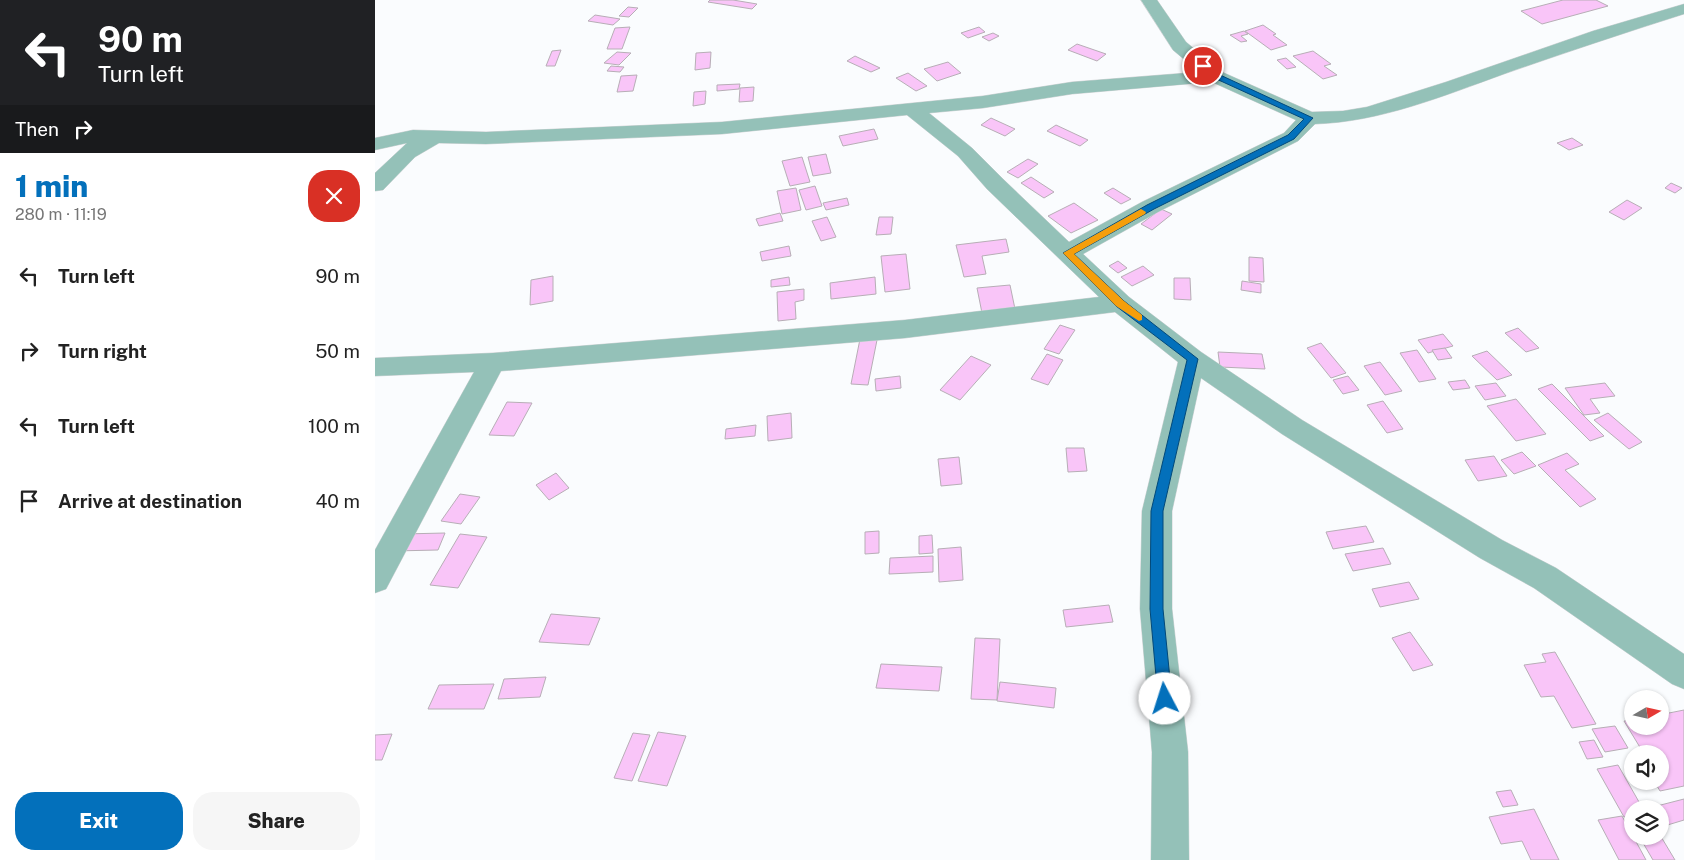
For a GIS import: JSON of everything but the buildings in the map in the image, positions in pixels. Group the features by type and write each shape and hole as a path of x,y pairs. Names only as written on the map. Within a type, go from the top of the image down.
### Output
{"street":[{"path":"1149,0 1179,46 1215,76 1309,118 1343,117 1370,112 1453,86 1599,35 1684,9"},
{"path":"375,144 413,136 440,138 623,133 721,128 1015,98 1080,87 1215,76"},
{"path":"911,109 965,152 995,184 1120,303 1193,359 1291,428 1491,549 1545,578 1684,673"},
{"path":"1067,253 1150,207 1291,137 1309,118"},
{"path":"375,186 405,154 423,142 440,138"},
{"path":"375,367 493,362 905,330 1120,303"},
{"path":"1170,860 1170,752 1156,609 1157,511 1193,359"},
{"path":"375,578 493,362"}],"slow traffic":[{"path":"1139,318 1120,303 1067,253 1141,212"}],"route":[{"path":"1165,699 1156,609 1157,511 1193,359 1120,303 1067,253 1150,207 1291,137 1309,118 1286,106 1215,76 1203,66"}]}
